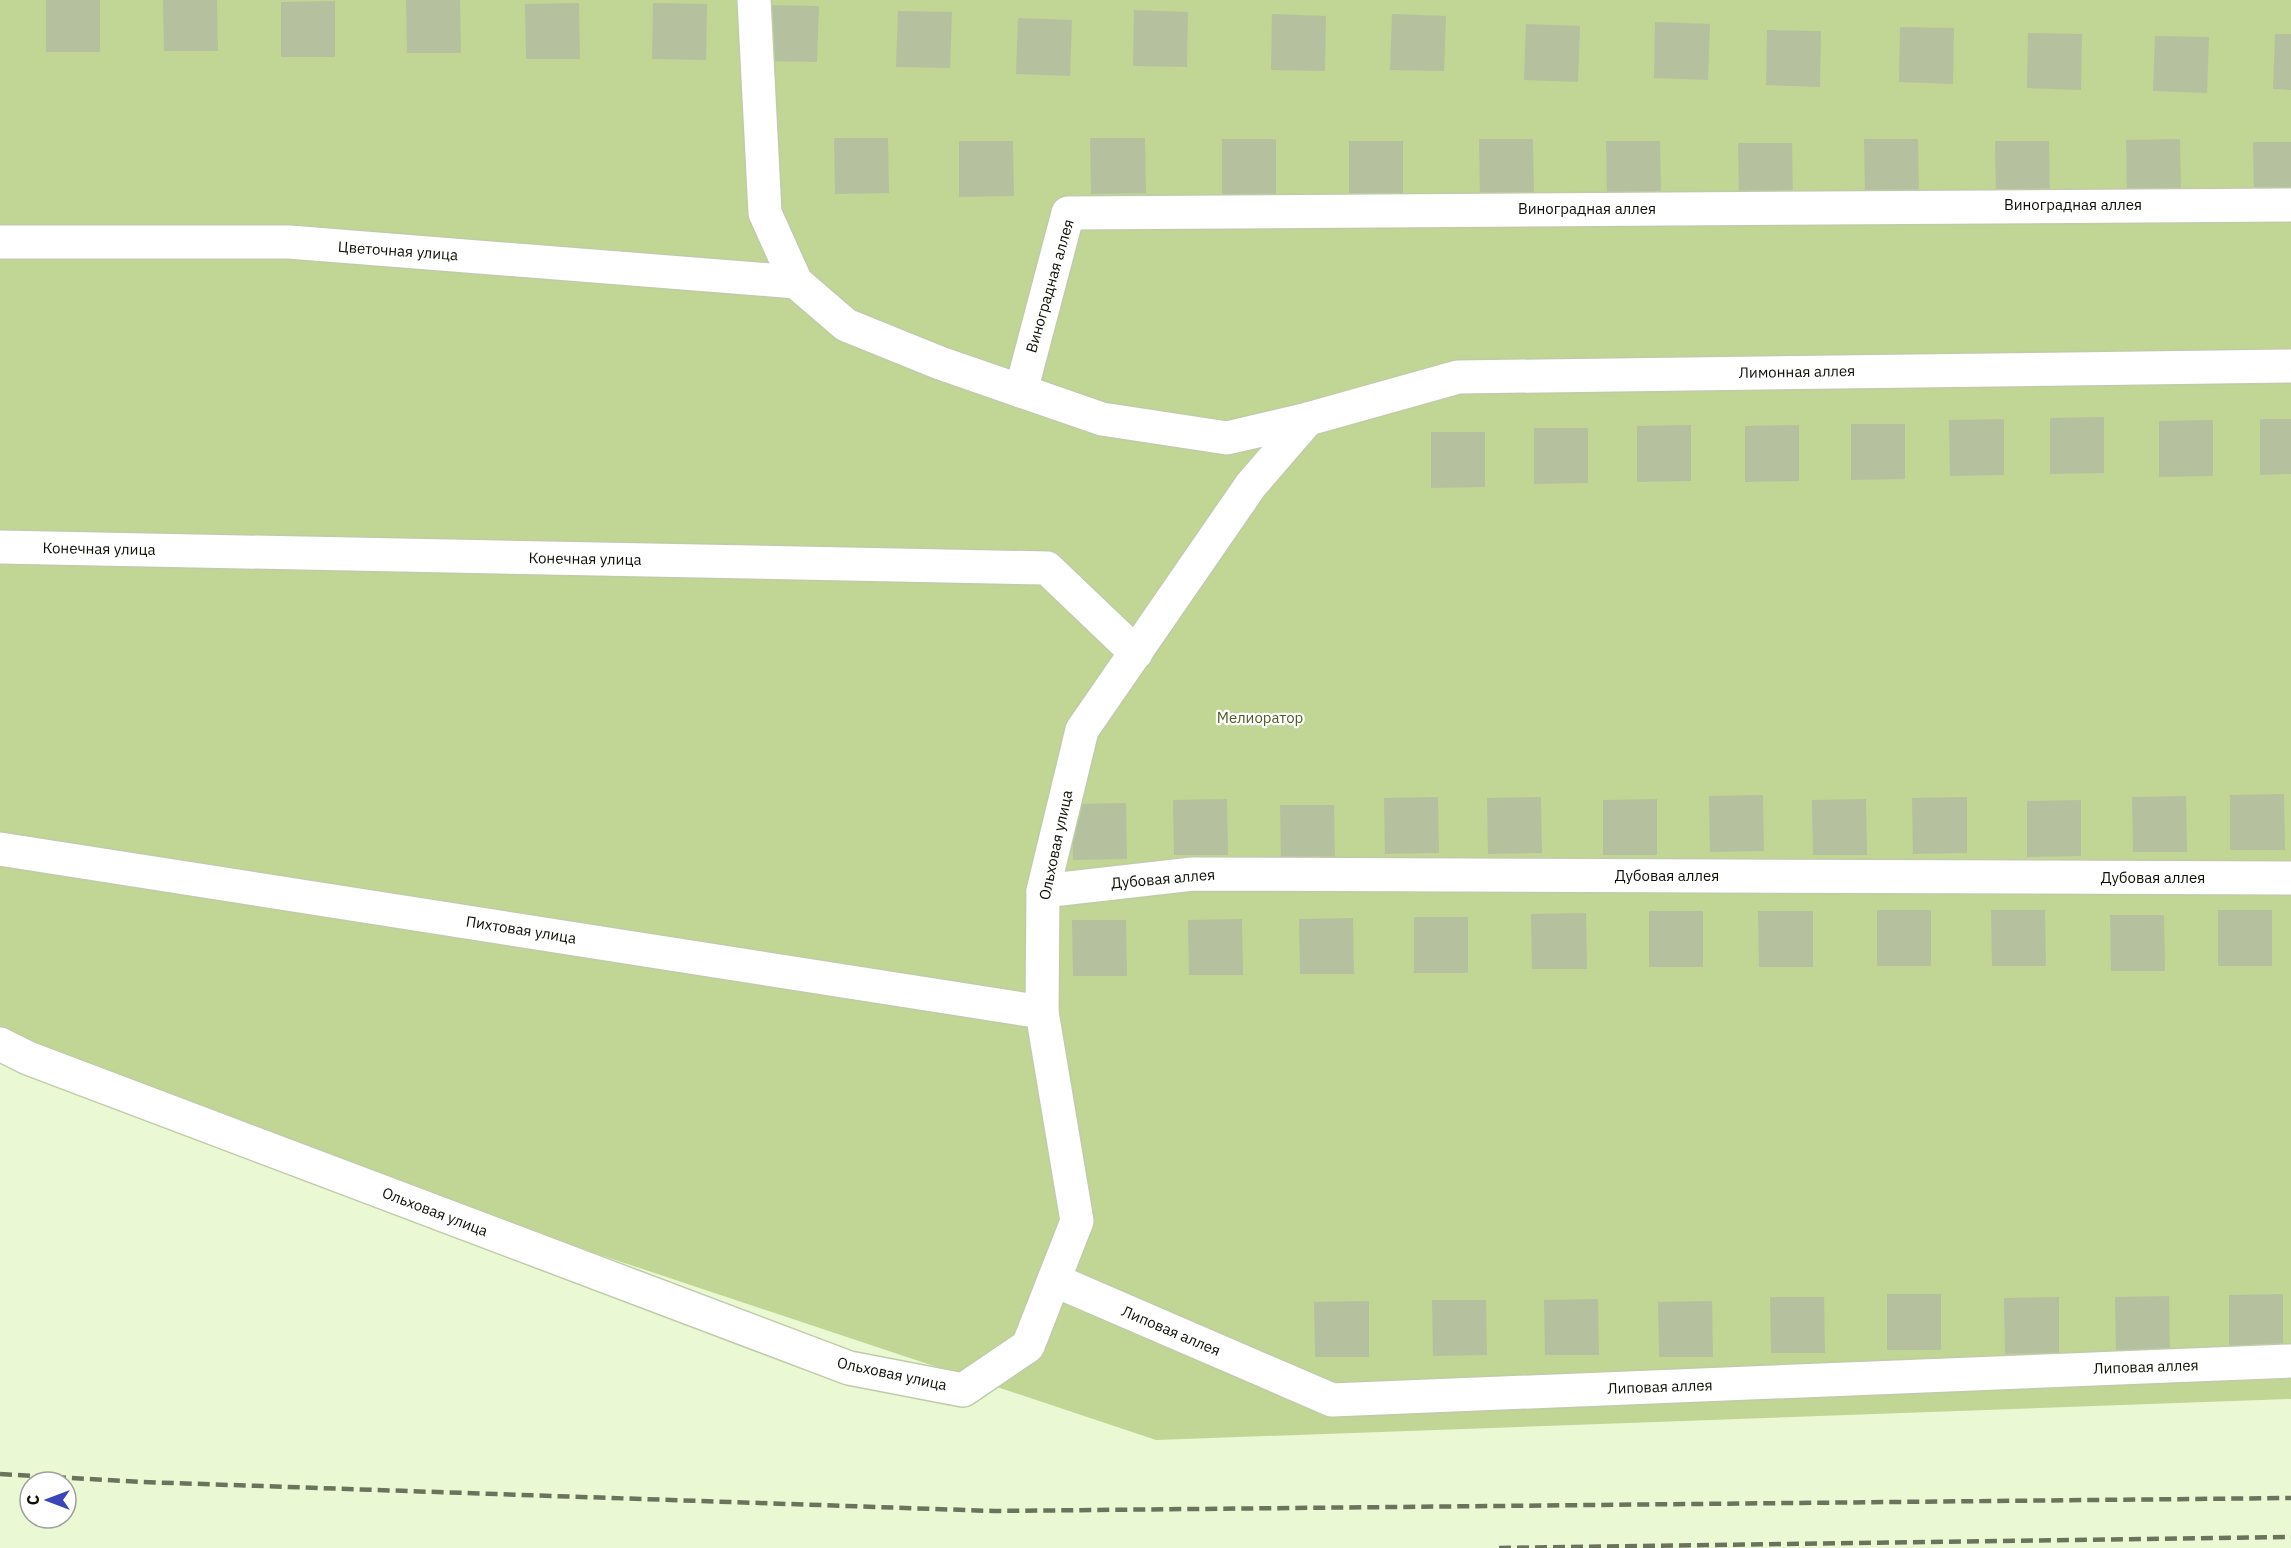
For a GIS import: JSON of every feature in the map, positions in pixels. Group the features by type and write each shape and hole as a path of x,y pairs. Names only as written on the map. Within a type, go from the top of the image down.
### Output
{"street":[{"path":"754,0 765,213 796,282"},
{"name":"Виноградная аллея","path":"1021,391 1068,213 2291,205"},
{"name":"Цветочная улица","path":"0,242 289,242 796,282"},
{"name":"Лимонная аллея","path":"796,282 846,325 940,363 1102,419 1227,438 1308,419 1458,377 2291,366"},
{"name":"Ольховая улица","path":"0,1044 83,1078 849,1368 963,1390 1028,1346 1077,1221 1041,1012 1043,891 1082,730 1251,485 1308,419"},
{"name":"Конечная улица","path":"0,547 1047,568 1136,653"},
{"name":"Пихтовая улица","path":"0,849 1041,1012"},
{"name":"Дубовая аллея","path":"1043,891 1193,874 2291,878"},
{"name":"Липовая аллея","path":"1054,1280 1332,1401 2291,1361"}],"green space":[{"name":"Мелиоратор","path":"0,0 2291,0 2291,1399 1156,1440 0,1055"}],"building":[{"path":"46,0 100,0 100,52 46,52"},
{"path":"163,0 217,0 218,51 164,51"},
{"path":"406,0 460,0 461,53 407,53"},
{"path":"335,1 335,57 281,57 281,2"},
{"path":"579,3 580,59 526,59 525,4"},
{"path":"653,3 707,4 706,60 652,59"},
{"path":"765,5 819,6 817,62 763,61"},
{"path":"1134,10 1188,12 1187,67 1133,66"},
{"path":"898,11 952,12 950,68 896,67"},
{"path":"1272,14 1326,16 1325,71 1271,70"},
{"path":"1392,14 1446,16 1444,71 1390,70"},
{"path":"1018,18 1072,20 1070,76 1016,74"},
{"path":"1655,22 1710,24 1708,80 1654,78"},
{"path":"1526,24 1580,26 1578,82 1524,80"},
{"path":"1900,27 1954,28 1953,84 1899,82"},
{"path":"1767,30 1821,31 1820,87 1766,85"},
{"path":"2028,33 2082,34 2081,90 2027,88"},
{"path":"2275,34 2291,34 2291,90 2273,89"},
{"path":"2155,36 2209,37 2207,93 2153,91"},
{"path":"834,138 888,138 889,193 835,194"},
{"path":"1090,138 1145,138 1146,193 1091,194"},
{"path":"1222,139 1276,139 1276,194 1222,195"},
{"path":"1479,139 1533,139 1534,194 1480,195"},
{"path":"1864,139 1918,139 1919,194 1865,195"},
{"path":"2180,139 2181,195 2127,196 2126,140"},
{"path":"959,141 1013,141 1014,196 959,197"},
{"path":"1349,141 1403,141 1403,196 1349,197"},
{"path":"1606,141 1660,141 1661,196 1607,197"},
{"path":"1995,141 2049,141 2050,196 1996,197"},
{"path":"2253,142 2291,142 2291,197 2254,198"},
{"path":"1738,143 1792,143 1793,198 1739,199"},
{"path":"2104,417 2104,473 2050,474 2050,418"},
{"path":"2004,419 2004,475 1950,476 1949,420"},
{"path":"2260,419 2291,419 2291,474 2260,475"},
{"path":"2213,420 2213,476 2159,477 2159,421"},
{"path":"1851,424 1905,424 1905,479 1851,480"},
{"path":"1691,425 1691,481 1637,482 1637,426"},
{"path":"1799,425 1799,481 1745,482 1745,426"},
{"path":"1534,428 1588,428 1588,483 1534,484"},
{"path":"1431,432 1485,432 1485,487 1431,488"},
{"path":"2284,794 2285,850 2230,850 2230,795"},
{"path":"1763,795 1764,851 1710,852 1709,796"},
{"path":"2186,796 2187,852 2133,852 2132,797"},
{"path":"1438,797 1439,853 1385,854 1384,798"},
{"path":"1541,797 1542,853 1488,854 1487,798"},
{"path":"1967,797 1967,853 1913,854 1912,798"},
{"path":"1227,799 1228,855 1174,855 1173,800"},
{"path":"1657,799 1657,855 1603,855 1603,800"},
{"path":"1866,799 1867,855 1813,855 1812,800"},
{"path":"2081,800 2081,856 2027,857 2027,801"},
{"path":"1126,803 1127,859 1073,860 1072,804"},
{"path":"1280,805 1334,805 1335,860 1281,861"},
{"path":"1877,910 1931,910 1931,966 1877,966"},
{"path":"1991,910 2045,910 2046,966 1992,966"},
{"path":"2218,910 2272,910 2272,966 2218,966"},
{"path":"1649,911 1703,911 1703,967 1649,967"},
{"path":"1758,911 1813,911 1813,967 1759,967"},
{"path":"1586,913 1587,969 1532,969 1531,914"},
{"path":"2110,915 2164,915 2165,971 2111,971"},
{"path":"1414,917 1468,917 1468,973 1414,973"},
{"path":"1353,918 1354,974 1300,974 1299,919"},
{"path":"1242,919 1243,975 1189,975 1188,920"},
{"path":"1072,920 1126,920 1127,976 1073,976"},
{"path":"1887,1294 1941,1294 1941,1350 1887,1350"},
{"path":"2283,1294 2283,1350 2229,1351 2229,1295"},
{"path":"2169,1296 2170,1352 2116,1352 2115,1297"},
{"path":"1770,1297 1824,1297 1825,1353 1771,1353"},
{"path":"2059,1297 2059,1353 2005,1354 2004,1298"},
{"path":"1598,1299 1599,1355 1545,1355 1544,1300"},
{"path":"1432,1300 1486,1300 1487,1355 1433,1356"},
{"path":"1369,1301 1369,1357 1315,1357 1314,1302"},
{"path":"1712,1301 1713,1357 1659,1357 1658,1302"}],"railway":[{"path":"0,1474 143,1482 994,1511 2291,1498"},
{"path":"1499,1548 2291,1537"}]}
